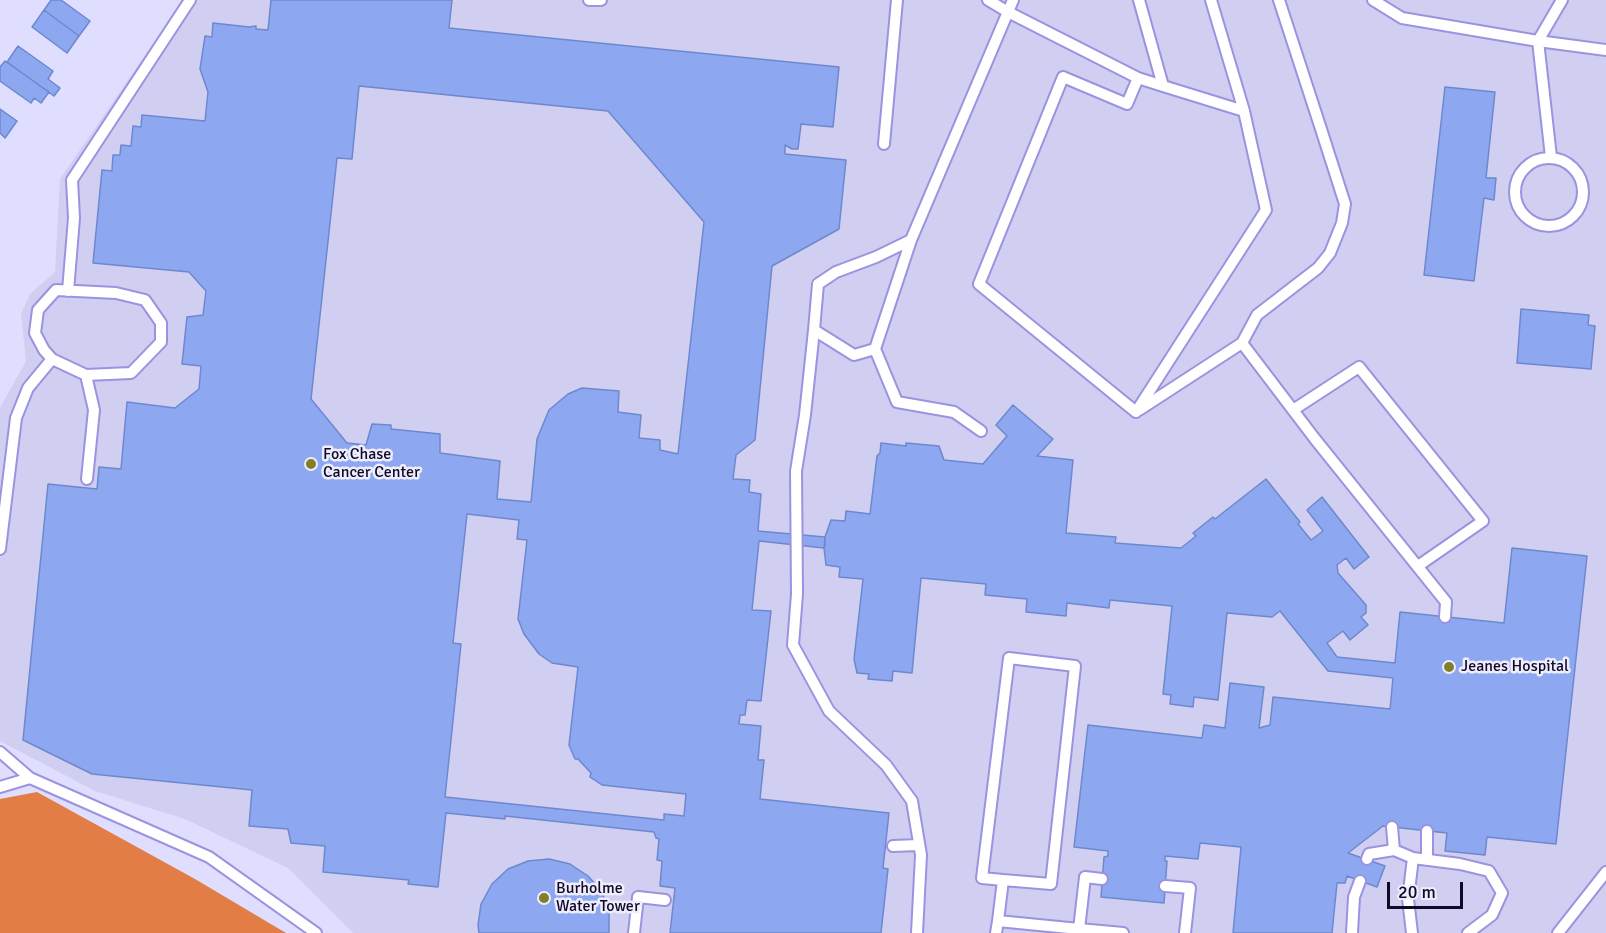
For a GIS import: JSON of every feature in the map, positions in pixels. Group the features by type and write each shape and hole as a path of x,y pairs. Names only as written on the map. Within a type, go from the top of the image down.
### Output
{"lane":[{"path":"68,291 74,218 72,180 190,0"},
{"path":"590,0 601,0"},
{"path":"884,144 897,0"},
{"path":"988,0 1138,78 1244,111"},
{"path":"981,431 954,412 897,402 875,349 911,240 1013,0"},
{"path":"1139,0 1163,86"},
{"path":"1136,412 1266,210 1244,111 1210,0"},
{"path":"1136,412 1242,343 1257,315 1318,268 1330,253 1342,223 1345,204 1278,0"},
{"path":"1372,0 1402,18 1606,50"},
{"path":"1551,157 1538,41 1562,0"},
{"path":"1136,412 979,284 1063,77 1127,104 1138,78"},
{"path":"1551,157 1563,160 1573,167 1580,176 1583,198 1571,218 1561,224 1551,226 1540,224 1522,212 1515,192 1522,171 1540,159 1551,157"},
{"path":"911,240 876,257 836,272 818,284 805,415 796,471 797,594 793,645 829,711 886,765 912,801 921,855 916,933"},
{"path":"56,290 68,291 116,293 145,300 160,323 160,342 131,373 86,375 52,359 35,333 38,310 56,290"},
{"path":"814,330 854,355 875,349"},
{"path":"1242,343 1446,602 1445,617"},
{"path":"0,549 16,418 28,388 52,359"},
{"path":"1293,410 1359,367 1483,521 1418,566"},
{"path":"86,375 94,410 87,479"},
{"path":"1009,658 1075,666 1051,884 1003,880 982,878 1009,658"},
{"path":"0,752 30,778 209,857 316,933"},
{"path":"0,787 30,778"},
{"path":"1392,827 1394,850"},
{"path":"1427,831 1427,860"},
{"path":"892,846 919,844"},
{"path":"1367,859 1369,854 1394,850 1413,858 1460,864 1489,871 1502,893 1492,915 1468,933"},
{"path":"1412,933 1408,899 1413,858"},
{"path":"1558,933 1606,872"},
{"path":"1079,928 1085,878 1102,879"},
{"path":"996,933 1003,880"},
{"path":"1352,933 1354,897 1360,881"},
{"path":"1165,886 1190,888 1185,933"},
{"path":"634,933 638,897 665,900"},
{"path":"998,921 1123,933"}],"shaded area":[{"path":"183,0 1606,0 1606,933 353,933 288,868 185,819 95,791 0,741 0,408 26,361 21,314 30,294 55,272 60,179"},
{"path":"37,792 195,879 286,933 0,933 0,799"}],"building":[{"path":"51,0 61,0 90,21 79,36 44,10"},
{"name":"Fox Chase Cancer Center","path":"271,0 452,0 449,28 839,67 833,127 801,124 798,149 785,145 785,154 846,160 839,229 772,266 755,440 736,455 733,479 750,480 749,492 761,494 758,531 825,537 825,546 824,548 759,541 752,610 771,611 761,701 747,700 745,715 740,715 739,724 761,726 758,760 764,760 760,799 889,813 883,868 888,869 881,933 670,933 675,888 660,886 662,861 657,860 659,839 656,838 654,832 505,816 505,819 446,813 438,887 408,884 409,880 323,872 325,846 291,843 288,829 249,826 252,790 92,774 23,740 48,484 97,489 99,467 121,469 127,402 175,408 199,389 201,366 182,364 187,317 203,315 206,291 189,272 93,263 102,170 112,171 113,155 120,155 121,145 131,146 133,126 141,127 142,115 205,121 208,92 200,69 205,36 212,37 213,23 256,26 256,29 268,30","holes":["359,86 608,111 704,222 678,454 660,450 660,440 639,438 641,415 618,412 619,391 582,388 568,394 549,410 537,439 531,502 497,499 500,461 440,453 440,434 391,429 391,425 372,424 366,445 347,443 311,399 337,158 352,159","467,514 519,520 517,539 527,540 518,619 524,634 539,654 552,663 578,667 569,745 575,759 578,759 591,773 590,777 602,785 686,794 684,816 664,814 664,820 445,797 461,644 453,643"]},
{"path":"44,10 79,36 67,53 32,27"},
{"path":"18,46 53,71 48,79 60,88 54,96 7,62"},
{"path":"5,61 49,92 41,103 34,98 31,103 0,81 0,67"},
{"path":"1445,87 1495,92 1486,178 1496,178 1494,200 1484,198 1474,281 1424,275"},
{"path":"0,109 17,121 5,138 0,133"},
{"path":"1521,309 1589,315 1588,325 1595,326 1591,369 1517,363"},
{"name":"Jeanes Hospital","path":"1013,405 1053,439 1037,456 1073,460 1066,533 1116,537 1115,543 1181,548 1196,536 1193,533 1213,517 1215,519 1266,479 1300,522 1298,524 1311,540 1323,531 1307,510 1322,497 1369,557 1354,569 1346,558 1337,565 1338,573 1366,605 1366,613 1361,617 1368,625 1350,640 1343,631 1327,643 1337,657 1395,663 1400,612 1504,623 1512,548 1587,556 1556,844 1487,837 1485,855 1445,851 1447,833 1383,826 1348,853 1385,866 1377,887 1347,876 1345,883 1337,883 1332,933 1233,933 1241,847 1200,843 1198,859 1165,856 1165,861 1167,861 1164,903 1101,897 1104,857 1108,856 1108,851 1074,847 1088,725 1202,738 1204,725 1225,728 1230,683 1264,687 1259,728 1270,725 1273,697 1390,709 1393,678 1328,671 1280,611 1272,617 1227,613 1218,700 1194,697 1193,707 1170,704 1171,695 1163,694 1172,606 1110,600 1109,608 1067,603 1066,616 1026,612 1027,599 985,595 986,584 921,578 912,673 893,671 892,681 868,679 869,674 857,673 854,659 863,579 839,577 840,567 826,565 825,537 831,520 845,521 846,511 870,514 877,456 880,453 881,443 939,446 944,460 983,464 1007,436 996,425"},
{"name":"Burholme Water Tower","path":"549,859 570,864 588,876 602,892 609,913 609,933 479,933 481,904 492,884 508,869 528,861"}],"place":[{"name":"Fox Chase Cancer Center","path":"311,464"},
{"name":"Jeanes Hospital","path":"1449,667"},
{"name":"Burholme Water Tower","path":"544,898"}]}
